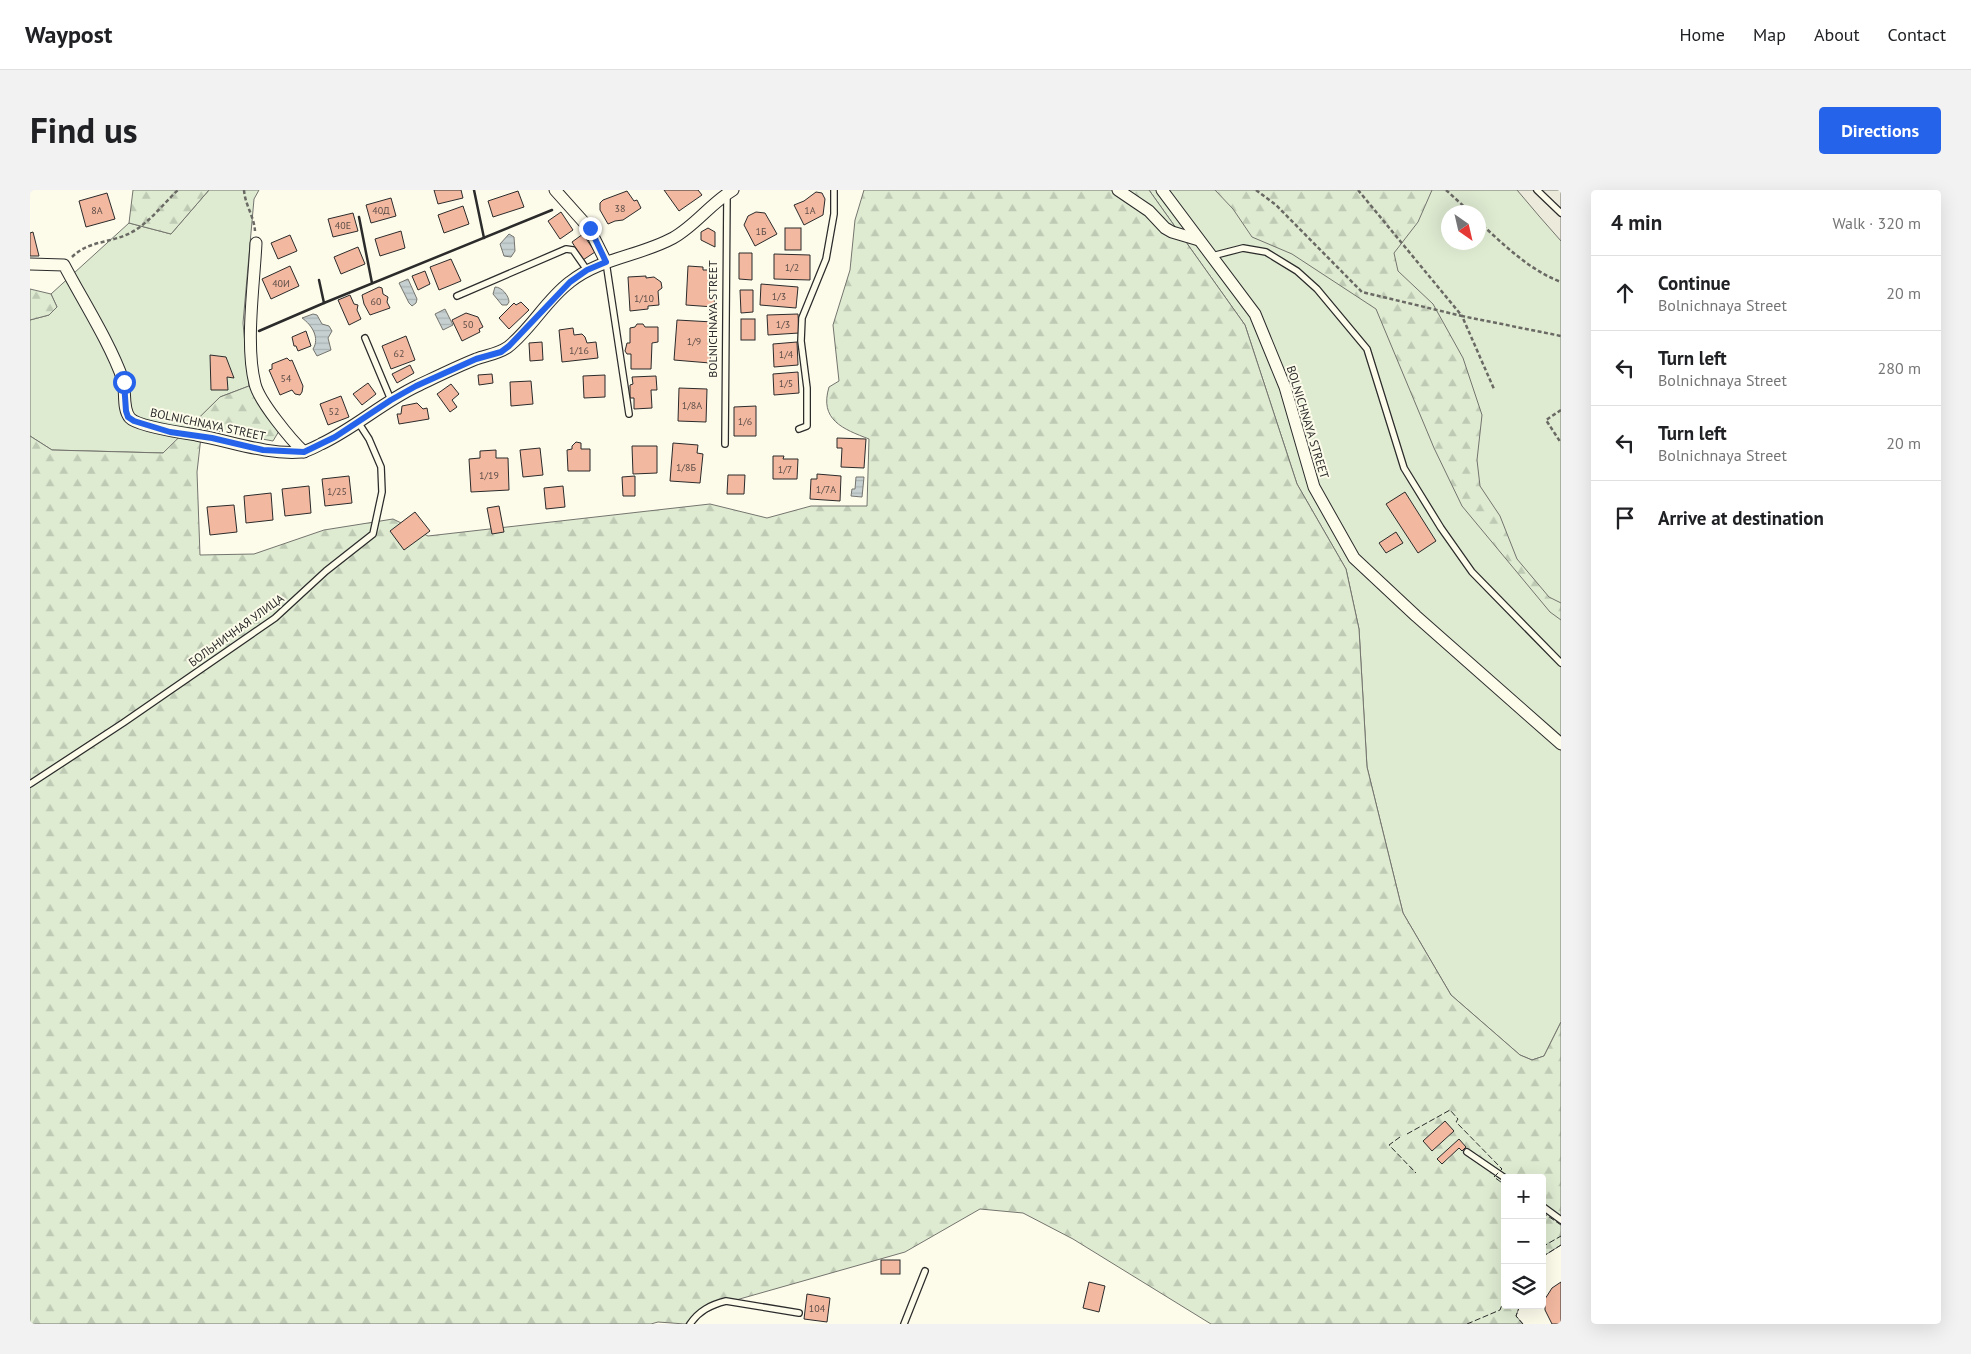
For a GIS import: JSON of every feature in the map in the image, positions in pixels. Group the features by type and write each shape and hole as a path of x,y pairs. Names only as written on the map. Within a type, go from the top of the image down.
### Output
{"street":[{"path":"554,190 590,228 606,262"},
{"path":"1118,190 1149,211 1165,228 1198,240"},
{"name":"BOLNICHNAYA STREET","path":"1162,190 1255,314 1285,387 1314,487 1354,558 1416,616 1561,744"},
{"name":"BOLNICHNAYA STREET","path":"64,265 124,382 128,417 134,421 170,432 212,438 263,450 304,452 335,437 416,386 476,359 501,352 524,332 543,308 570,282 587,270 655,247 675,237 730,192"},
{"name":"BOLNICHNAYA STREET","path":"256,243 250,354 255,386 278,422 294,443 304,452"},
{"path":"30,264 64,265"}],"lane":[{"path":"799,429 807,426 807,388 802,341 802,318 826,259 834,214 834,190"},
{"path":"1538,190 1561,213"},
{"name":"BOLNICHNAYA STREET","path":"725,444 730,192"},
{"path":"1212,256 1243,248 1266,252 1297,271 1317,290 1367,349 1404,468 1441,528 1472,572 1561,663"},
{"path":"457,296 566,249 573,250 587,270"},
{"path":"606,262 629,414"},
{"path":"365,338 391,400"},
{"name":"БОЛЬНИЧНАЯ УЛИЦА","path":"30,784 123,723 275,618 326,571 373,534 382,492 381,467 369,439 358,422"},
{"path":"1467,1152 1501,1175"},
{"path":"1546,1209 1561,1220"},
{"path":"904,1324 925,1271"},
{"path":"690,1324 696,1314 714,1304 726,1301 798,1313"}],"path":[{"path":"64,265 76,254 93,244 133,232 158,211 178,190"},
{"path":"244,190 244,200 255,221 256,243"},
{"path":"1256,190 1276,205 1362,292 1462,316 1561,336"},
{"path":"1358,190 1462,316 1494,390"},
{"path":"1446,190 1462,205"},
{"path":"1486,228 1510,251 1551,278 1561,282"},
{"path":"1561,410 1546,420 1561,443"}],"green space":[{"path":"133,190 209,190 171,234 129,223"},
{"path":"209,190 259,190 254,199 243,323 249,386 220,397 164,453 52,450 30,436 30,320 49,315 57,307 51,294 129,223 171,234"},
{"path":"864,190 1149,190 1245,325 1297,484 1346,569 1359,629 1367,767 1403,913 1451,995 1520,1055 1532,1060 1544,1056 1561,1022 1561,1245 1546,1254 1546,1174 1501,1174 1501,1309 1519,1309 1516,1316 1523,1324 1211,1324 1073,1239 1023,1213 980,1209 905,1252 722,1304 685,1324 658,1322 651,1324 30,1324 30,436 52,450 163,453 220,397 249,386 279,431 273,441 202,428 197,472 200,555 254,554 324,530 393,519 428,536 710,504 767,518 811,506 867,506 869,439 842,427 830,415 827,408 829,387 839,381 833,325 850,270 855,220"},
{"path":"1149,190 1561,190 1561,1022 1544,1056 1532,1060 1520,1055 1451,995 1403,913 1367,767 1359,629 1346,569 1297,484 1245,325"},
{"path":"1215,190 1432,190 1418,222 1394,253 1398,271 1433,304 1463,358 1482,415 1477,460 1480,486 1500,516 1517,559 1549,597 1561,603 1561,620 1550,612 1462,506 1434,448 1376,309 1292,254 1252,237 1233,209"},
{"path":"30,289 51,294 57,307 49,315 30,320"}],"shaded area":[{"path":"1517,190 1561,190 1561,241 1539,216"},
{"path":"509,234 514,237 515,251 511,257 504,256 500,244"},
{"path":"408,279 417,299 416,303 412,306 399,283"},
{"path":"495,287 503,290 509,300 507,305 502,305 493,294"},
{"path":"445,309 453,325 443,330 435,314"},
{"path":"313,314 317,315 322,324 329,326 332,331 328,338 331,350 317,356 313,349 316,340 314,332 302,318"},
{"path":"856,477 864,477 862,497 851,496 852,489 855,489"}],"building":[{"path":"434,190 461,190 463,198 438,204"},
{"path":"664,190 698,190 702,195 679,211"},
{"path":"518,191 524,207 493,217 488,201"},
{"path":"627,191 634,201 637,200 641,208 623,220 608,224 600,210 600,203 603,200"},
{"path":"816,192 822,193 825,199 823,215 804,225 794,205 804,201"},
{"path":"107,193 115,219 86,227 79,201"},
{"path":"391,198 396,216 371,223 366,205"},
{"path":"463,206 469,224 444,233 438,215"},
{"path":"561,212 573,230 560,239 548,221"},
{"path":"756,212 765,213 777,234 755,246 744,225 748,216"},
{"path":"353,213 358,231 333,237 328,219"},
{"path":"708,228 715,232 715,247 701,240 701,232"},
{"path":"785,228 801,228 801,250 785,250"},
{"path":"401,231 405,248 380,256 375,239"},
{"path":"33,232 39,256 30,256 30,233"},
{"path":"583,234 595,252 583,260 572,242"},
{"path":"290,235 297,251 278,259 271,243"},
{"path":"358,247 365,264 341,274 334,257"},
{"path":"739,253 752,253 752,280 739,279"},
{"path":"774,254 810,255 810,280 774,279"},
{"path":"451,259 461,281 439,290 430,267"},
{"path":"290,266 299,286 271,299 262,279"},
{"path":"688,266 712,270 712,277 716,278 714,307 686,305"},
{"path":"425,271 430,284 418,290 412,276"},
{"path":"646,276 646,278 654,277 661,282 662,288 658,291 659,305 648,306 648,309 630,311 628,277"},
{"path":"761,284 798,287 796,308 760,305"},
{"path":"379,287 382,288 383,294 388,297 387,302 390,308 370,315 362,295"},
{"path":"740,290 753,290 753,312 741,313"},
{"path":"350,295 354,304 358,305 357,310 361,319 349,325 338,300"},
{"path":"521,302 529,310 509,329 499,318 514,303 516,305"},
{"path":"466,313 478,317 483,327 479,329 480,332 462,341 452,320"},
{"path":"798,314 799,333 768,335 767,315"},
{"path":"741,319 755,319 755,340 741,340"},
{"path":"677,320 713,322 710,363 674,360"},
{"path":"637,324 643,324 645,327 658,327 658,342 652,343 651,369 631,369 631,354 627,354 625,351 627,343 630,343 630,328 635,327"},
{"path":"573,328 574,335 582,334 587,343 596,342 598,358 562,362 559,330"},
{"path":"306,331 311,346 298,351 296,346 294,346 292,337"},
{"path":"406,336 415,360 391,369 382,346"},
{"path":"542,342 543,360 530,361 529,343"},
{"path":"797,342 798,365 774,367 773,344"},
{"path":"210,355 226,357 234,378 227,377 228,390 211,390"},
{"path":"287,358 290,361 292,360 303,386 300,395 295,394 292,390 280,395 269,370 272,369 272,364"},
{"path":"410,365 414,373 397,383 392,374"},
{"path":"798,372 799,393 774,395 773,374"},
{"path":"492,374 493,383 479,385 478,375"},
{"path":"605,375 605,397 584,398 583,376"},
{"path":"656,376 657,390 651,390 652,408 634,409 634,398 630,398 630,385 633,384 632,377"},
{"path":"531,381 533,404 511,406 510,382"},
{"path":"368,383 376,394 362,405 353,394"},
{"path":"451,384 459,394 452,400 457,407 450,412 437,394"},
{"path":"679,388 707,389 706,422 678,421"},
{"path":"341,396 349,417 328,425 320,404"},
{"path":"417,403 423,409 427,408 429,419 399,424 397,414 401,414 402,406"},
{"path":"756,406 756,436 734,436 734,407"},
{"path":"837,438 866,439 864,468 841,467 842,448 837,448"},
{"path":"576,442 581,443 581,449 590,449 590,471 568,471 567,450 572,449"},
{"path":"673,443 698,445 697,453 703,454 700,483 670,481"},
{"path":"632,446 657,446 657,473 633,474"},
{"path":"540,448 543,475 523,477 520,450"},
{"path":"496,450 496,458 508,458 509,490 471,492 469,459 480,458 480,451"},
{"path":"773,456 784,456 783,459 798,459 797,479 773,479"},
{"path":"817,474 841,476 840,501 810,499 811,479 817,479"},
{"path":"728,475 745,475 744,494 727,494"},
{"path":"349,476 352,503 325,506 322,479"},
{"path":"635,476 635,496 623,496 622,477"},
{"path":"309,486 311,513 285,516 282,489"},
{"path":"563,486 565,507 546,509 544,488"},
{"path":"1405,492 1436,541 1418,553 1386,504"},
{"path":"271,493 273,520 246,523 244,496"},
{"path":"234,505 237,532 210,535 207,507"},
{"path":"499,506 504,532 492,534 487,508"},
{"path":"415,512 430,531 404,550 390,531"},
{"path":"1396,532 1403,543 1386,553 1379,543"},
{"path":"1445,1121 1454,1131 1432,1151 1423,1141"},
{"path":"1459,1139 1466,1147 1462,1151 1459,1148 1442,1164 1437,1159"},
{"path":"881,1260 900,1260 900,1274 881,1274"},
{"path":"1089,1282 1105,1286 1099,1312 1083,1308"},
{"path":"1561,1282 1561,1324 1552,1324 1545,1310 1546,1297 1552,1288"},
{"path":"807,1294 830,1298 827,1322 804,1319"}],"fence":[{"path":"1407,1134 1450,1110 1458,1119 1456,1122 1502,1169 1494,1177 1501,1182"},
{"path":"1400,1137 1389,1145 1416,1173"},
{"path":"1546,1215 1561,1225"},
{"path":"1546,1245 1561,1236"},
{"path":"1546,1254 1561,1245"},
{"path":"1467,1324 1500,1310 1501,1307"},
{"path":"1519,1309 1516,1316 1523,1324"}],"wall":[{"path":"474,190 484,238"},
{"path":"324,303 552,210"},
{"path":"359,217 372,283"},
{"path":"259,331 324,303 319,280"}],"route":[{"path":"124,382 126,411 128,417 134,421 170,432 212,438 263,450 304,452 335,437 416,386 476,359 501,352 509,346 524,332 543,308 570,282 587,270 606,262 590,228"}]}
